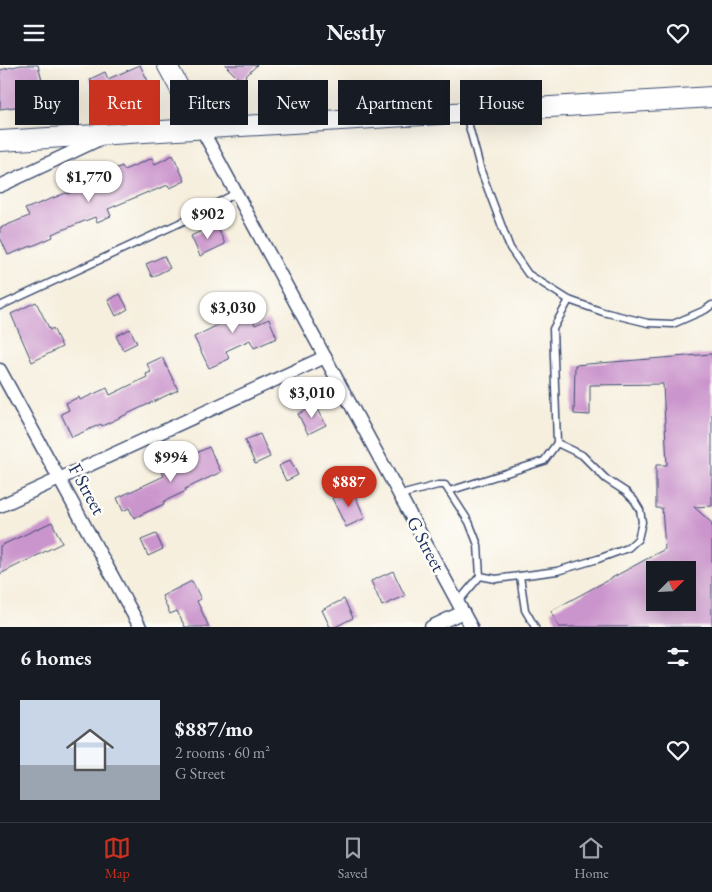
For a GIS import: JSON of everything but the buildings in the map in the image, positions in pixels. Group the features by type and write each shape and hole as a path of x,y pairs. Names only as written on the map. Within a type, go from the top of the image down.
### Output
{"main road":[{"name":"G Street","path":"167,65 202,128"},
{"path":"542,107 712,97"},
{"path":"0,141 460,112"}],"street":[{"name":"G Street","path":"202,128 471,627"},
{"path":"0,187 109,135"},
{"path":"0,506 325,357"},
{"name":"F Street","path":"0,370 140,627"},
{"path":"431,627 460,607"}],"lane":[{"path":"469,125 481,171 510,248 528,274 569,300 648,323 673,324 712,305"},
{"path":"0,307 188,219 236,193"},
{"path":"449,491 544,461 557,443 553,329 569,300"},
{"path":"480,575 496,579 557,571 580,565 628,547 638,539 642,522 640,510 634,500 626,492 606,479 582,455 557,443"},
{"path":"400,495 438,485 445,485 469,522 478,545 480,575 460,607"},
{"path":"520,576 525,610 535,627"}]}
